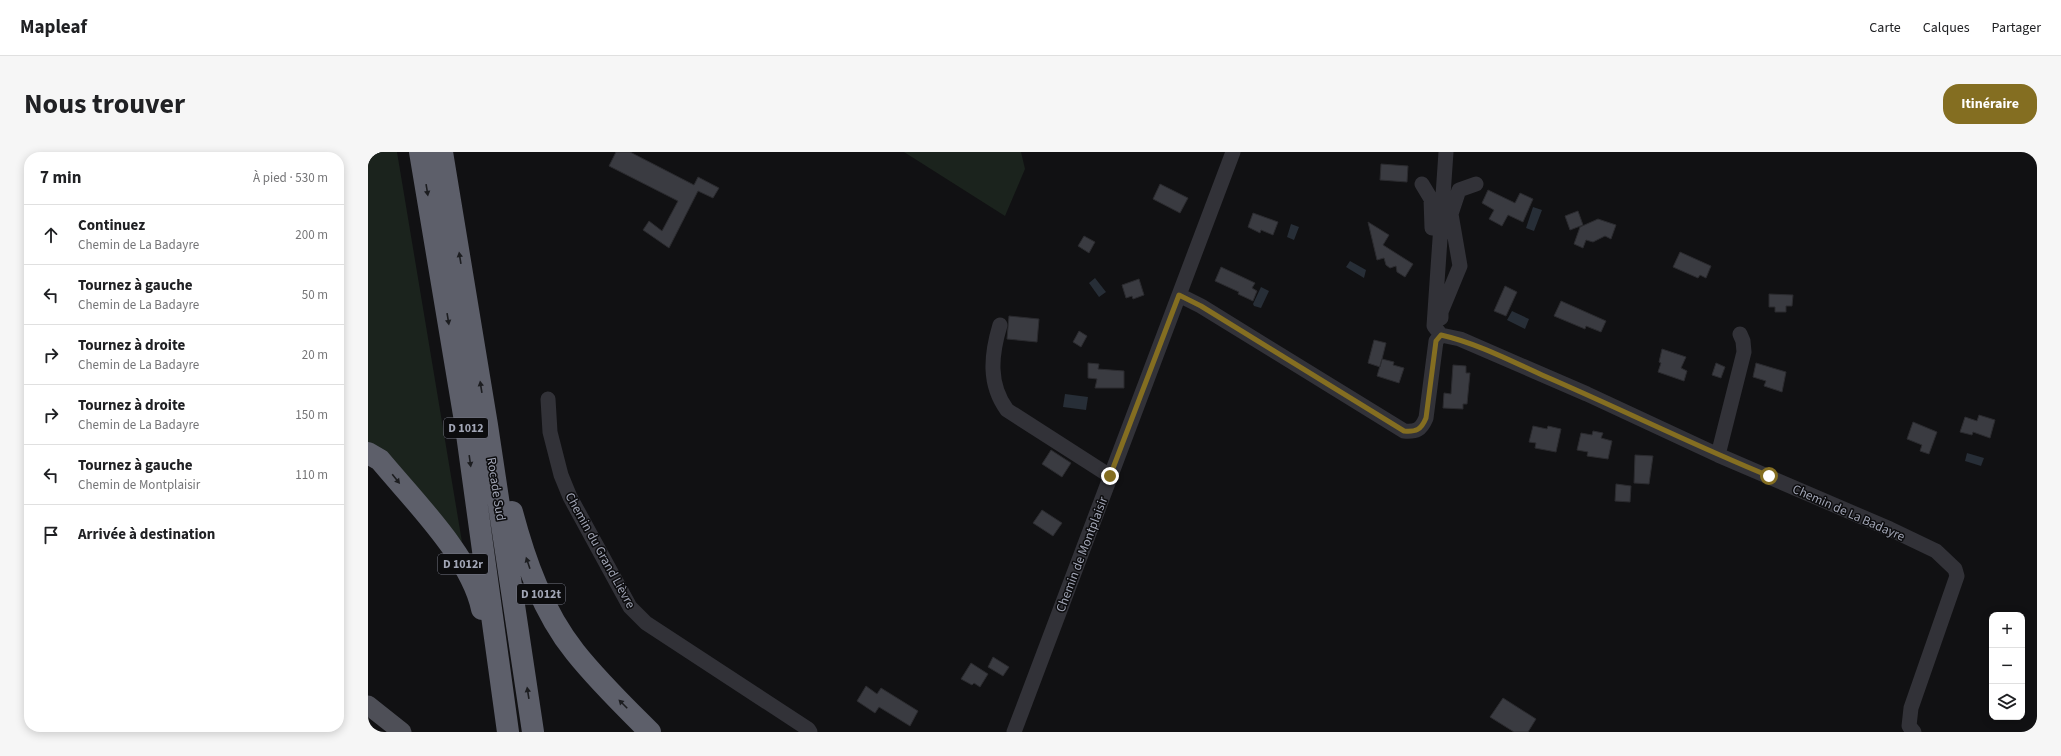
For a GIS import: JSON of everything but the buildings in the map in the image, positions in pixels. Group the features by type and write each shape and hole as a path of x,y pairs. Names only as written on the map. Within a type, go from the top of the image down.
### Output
{"highway":[{"name":"Rocade Sud","path":"420,152 466,427 508,732"},
{"name":"Rocade Sud","path":"442,152 487,425 533,732"},
{"name":"D 1012t","path":"487,425 516,526 535,582 551,614 574,651 605,686 650,732"},
{"name":"D 1012r","path":"368,453 380,460 460,557 480,598 505,705"}],"main road":[{"path":"368,705 402,732"}],"street":[{"name":"Chemin de Montplaisir","path":"1014,732 1233,152"},
{"path":"1441,335 1434,326 1446,152"},
{"path":"1422,184 1431,199 1432,233 1439,252"},
{"path":"1179,295 1201,306 1404,431 1415,432 1422,427 1426,418 1436,341 1441,335 1441,312 1460,266 1452,214 1458,190 1476,184"},
{"path":"1000,325 996,339 992,372 996,390 1007,410 1110,476"},
{"path":"1718,455 1744,352 1743,341 1740,334"},
{"name":"Chemin de La Badayre","path":"1441,335 1460,339 1580,391 1718,455 1890,529 1936,551 1955,569 1957,576 1955,586 1911,708 1909,726 1914,732"},
{"name":"Chemin du Grand Lièvre","path":"548,399 550,432 561,475 570,497 630,607 646,623 808,729 810,732"}],"shaded area":[{"path":"368,152 397,152 462,542 383,450 368,443"},
{"path":"904,152 1021,152 1025,169 1005,216"},
{"path":"1533,207 1542,210 1534,231 1526,228"},
{"path":"1291,224 1299,227 1294,240 1287,237"},
{"path":"1350,261 1366,270 1364,278 1346,267"},
{"path":"1095,278 1106,292 1099,297 1089,283"},
{"path":"1261,287 1269,291 1261,308 1254,306 1253,304"},
{"path":"1512,311 1529,319 1525,329 1507,320"},
{"path":"1065,394 1088,397 1086,410 1063,407"},
{"path":"1967,453 1984,458 1981,466 1965,461"}],"route":[{"path":"1110,476 1179,295 1201,306 1404,431 1415,432 1422,427 1426,418 1436,341 1441,335 1460,339 1650,422 1718,455 1769,476"}]}
